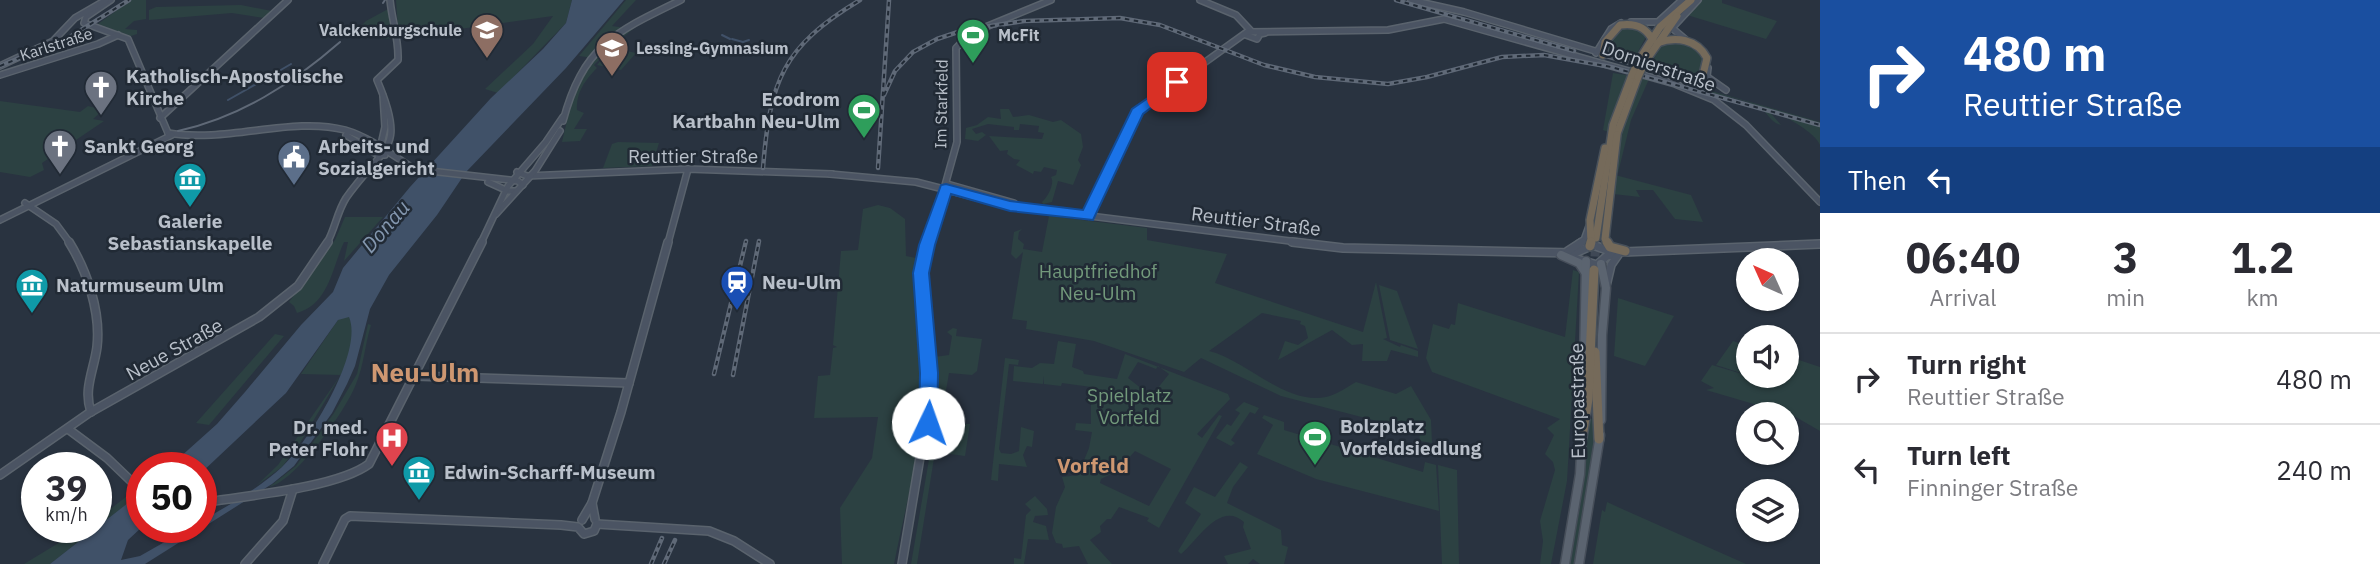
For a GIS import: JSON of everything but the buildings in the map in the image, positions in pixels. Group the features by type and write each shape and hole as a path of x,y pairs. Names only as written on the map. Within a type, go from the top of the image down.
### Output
{"highway":[{"path":"1590,246 1590,220 1613,125 1654,41 1691,0"},
{"path":"1663,29 1667,16"},
{"path":"1663,29 1678,20"},
{"path":"1599,54 1605,42 1620,25 1642,27 1654,41"},
{"path":"1654,41 1678,38 1701,48 1707,58 1704,83"},
{"path":"1609,155 1635,76"},
{"path":"1596,238 1613,125"},
{"path":"1604,252 1617,135"},
{"path":"1605,230 1608,246 1621,253"},
{"name":"Europastraße","path":"1582,437 1588,399 1597,267"},
{"name":"Europastraße","path":"1592,321 1599,439"}],"main road":[{"path":"1563,254 1579,263 1586,276"},
{"path":"1582,437 1586,276 1584,257"},
{"path":"1597,267 1606,288 1602,335 1603,403 1599,439"},
{"name":"Europastraße","path":"1565,564 1580,474 1582,437"},
{"name":"Europastraße","path":"1579,564 1590,512 1599,439"}],"street":[{"path":"109,0 84,22 93,28 118,34 128,40 159,115 171,134"},
{"path":"0,66 53,41 75,18 109,0"},
{"path":"159,115 288,0"},
{"path":"495,215 522,187 554,144 572,83 603,43 631,24 681,0"},
{"name":"Im Starkfeld","path":"902,564 930,398 921,273 946,186 958,130 957,46 971,33 1051,0"},
{"path":"1088,216 1137,112 1251,33 1236,15 1200,0"},
{"path":"1411,0 1464,12 1704,83 1709,54 1700,45 1673,32 1678,20 1698,0"},
{"path":"1599,54 1617,23 1652,23 1667,16 1682,0"},
{"path":"383,149 383,96 377,78 396,62 399,39 393,25 390,4"},
{"name":"Dornierstraße","path":"1251,33 1388,30 1453,20 1675,84 1708,97 1730,110 1820,202"},
{"name":"Karlstraße","path":"0,75 93,46 118,34"},
{"path":"1706,76 1727,90"},
{"path":"383,96 387,100 391,117 383,149"},
{"path":"217,501 293,489 357,473 372,460 495,215 504,190 519,170 553,135 563,117"},
{"path":"0,218 171,134 213,136 295,127 324,127 344,132 383,149 418,170 520,182 522,187"},
{"path":"367,142 384,129"},
{"path":"27,204 171,134"},
{"name":"Neue Straße","path":"0,475 91,412 269,311 306,275 336,223 340,203 383,149"},
{"name":"Reuttier Straße","path":"519,170 537,168 556,174"},
{"path":"580,523 592,503 629,383 688,169"},
{"name":"Reuttier Straße","path":"531,176 688,169 830,174 946,186 1021,206 1088,216 1357,249 1563,254 1584,257 1597,267"},
{"path":"519,170 520,175 531,176"},
{"path":"471,177 513,192 522,187"},
{"path":"41,214 39,204 50,195"},
{"path":"27,204 54,223 79,259 97,339 89,379 88,402 91,412"},
{"path":"1563,254 1584,240 1590,220"},
{"path":"1584,257 1590,246 1604,252 1621,253 1820,244"},
{"path":"1597,267 1604,252"},
{"path":"1606,288 1611,265 1621,253"},
{"path":"415,376 629,383"},
{"path":"68,429 107,458 126,476"},
{"path":"246,564 287,516 293,489"},
{"path":"592,503 596,523"},
{"path":"323,564 345,519 354,516 561,525 596,523 709,531 734,541 770,564"},
{"path":"580,523 584,534 596,523"}],"green space":[{"path":"131,0 146,0 146,19 134,21 125,29 137,30 137,34 131,36 98,24"},
{"path":"396,0 572,0 566,23 498,93 485,89 533,44 553,16 402,37 399,30 421,24 398,28"},
{"path":"626,0 636,0 612,26 633,29 615,44 620,46 617,49 636,53 621,70 597,65 611,48 594,65 597,68 578,97 577,110 584,113 574,129 587,129 580,141 562,142 574,91 593,58 579,56"},
{"path":"1701,0 1722,0 1722,3 1777,21 1766,39 1687,15"},
{"path":"241,5 272,11 264,18 232,13 149,20 149,10 156,7"},
{"path":"390,8 396,38 381,39 379,32 361,28 355,32 366,21"},
{"path":"1637,26 1647,35 1633,61 1606,52 1618,28"},
{"path":"1681,40 1705,54 1698,78 1658,68 1661,64 1649,66 1665,41"},
{"path":"1613,73 1626,75 1626,79 1608,132 1603,130"},
{"path":"1639,77 1649,79 1631,120 1618,173 1614,171 1618,147"},
{"path":"1690,85 1820,122 1820,145 1805,129 1781,115 1768,110 1781,125 1753,104"},
{"path":"0,101 80,112 88,106 103,110 93,119 104,121 42,163 44,170 30,177 0,172"},
{"path":"1000,109 1009,109 1013,117 1029,115 1053,122 1061,120 1081,134 1083,147 1078,160 1081,165 1073,185 1058,181 1052,202 1042,202 1050,190 1051,177 1056,175 1057,170 1044,167 1041,172 1034,171 1033,174 1016,165 1020,160 1007,154 1008,150 1000,151 989,136 1042,139 1044,133 1038,132 1039,126 1020,124 1019,130 1014,130 1014,127 988,124 972,129 976,134 982,132 986,135 978,141 965,139 966,128 977,125 988,117 1001,119"},
{"path":"659,143 652,166 603,168 612,144"},
{"path":"1615,175 1691,195 1703,222 1675,219 1653,190 1636,190 1640,197 1613,194"},
{"path":"878,205 890,208 905,219 906,256 916,258 915,309 922,393 919,435 894,564 842,564 840,508 872,458 878,417 814,418 818,376 830,375 833,348 837,347 833,345 841,251 858,250 863,209"},
{"name":"Hauptfriedhof Neu-Ulm","path":"1049,216 1147,228 1147,240 1227,254 1215,283 1363,332 1376,282 1387,338 1383,339 1418,351 1418,357 1391,350 1387,361 1362,361 1363,344 1352,345 1332,330 1278,360 1285,341 1298,345 1308,338 1305,326 1300,324 1301,321 1262,313 1209,351 1237,363 1281,388 1311,398 1330,396 1356,382 1396,394 1411,386 1431,420 1432,443 1420,441 1419,432 1281,396 1201,358 1184,372 1094,341 1026,329 1027,321 1012,319 1023,252 1016,259 1011,254 1014,232 1022,229 1018,239 1024,244 1023,249 1042,252"},
{"path":"345,217 383,217 344,261 348,242 344,242 323,293 316,302 297,313 289,302 335,240"},
{"path":"1573,270 1579,272 1567,481 1551,564 1540,564 1543,541 1540,521 1555,470 1553,462 1545,454 1554,435 1547,428 1560,419 1432,372 1426,358 1433,324 1449,329 1451,324 1455,325 1458,303 1565,337"},
{"path":"1379,285 1397,291 1418,349 1390,340"},
{"path":"1618,298 1674,316 1645,366 1614,356"},
{"path":"344,316 349,317 352,338 341,375 301,374 338,320"},
{"path":"368,324 371,325 359,377 342,410 306,459 280,482 269,487 296,466 334,413 357,374"},
{"path":"953,328 957,329 956,336 982,339 977,371 972,375 949,373 941,420 944,412 961,417 965,424 970,424 965,456 935,452 917,564 911,564 937,413 934,357 949,355 952,336 947,332"},
{"path":"275,334 284,336 209,425 196,423"},
{"name":"Spielplatz Vorfeld","path":"1058,341 1076,344 1072,367 1084,374 1117,379 1125,354 1158,367 1156,369 1138,362 1128,378 1153,394 1169,374 1160,368 1228,394 1230,399 1197,434 1202,438 1219,415 1222,416 1159,528 1147,521 1149,518 1119,507 1111,519 1107,519 1100,526 1101,532 1090,540 1112,564 1088,564 1079,546 1063,548 1062,544 1056,543 1052,533 1056,507 1065,487 1062,477 1078,475 1089,448 1092,432 1075,430 1076,423 1091,424 1091,387 1062,383 1061,386 1044,384 1044,376 1043,384 1013,381 1014,366 1032,368 1040,363 1054,364","holes":["1135,451 1171,469 1149,506 1100,483 1101,479 1117,471"]},
{"path":"1733,341 1736,342 1736,371 1716,365"},
{"path":"1005,358 1019,360 1018,365 1009,364 999,449 1001,453 1019,451 1021,427 1034,431 1032,447 1027,446 1023,455 1027,467 999,464 998,481 991,480"},
{"path":"1799,360 1820,367 1820,431 1799,419 1799,402 1747,402 1706,390 1714,388 1701,381 1712,365 1736,372 1736,388 1799,388"},
{"path":"340,376 300,443 282,467 256,486 278,465"},
{"path":"1244,402 1259,408 1255,414 1250,412 1231,440 1235,443 1231,446 1216,438 1227,424 1231,426 1240,413 1235,410"},
{"path":"1264,415 1284,422 1284,430 1423,472 1425,462 1436,465 1439,511 1316,479 1257,454 1273,425 1262,418"},
{"path":"1588,417 1595,420 1595,451 1575,564 1569,564 1580,507"},
{"path":"1240,462 1248,467 1233,487 1227,503 1281,530 1282,545 1288,547 1284,564 1260,564 1253,559 1248,564 1228,564 1224,556 1251,549 1243,527 1244,522 1235,517 1218,519 1181,554 1178,551 1201,514 1185,503 1194,487 1215,497"},
{"path":"1438,465 1457,470 1459,564 1442,564"},
{"path":"1035,496 1047,509 1048,515 1035,516 1033,522 1046,526 1049,540 1028,539 1024,564 1014,564 1014,558 1021,559 1026,515 1031,510 1025,504"},
{"path":"126,497 126,505 112,516 112,508"},
{"path":"1607,502 1746,564 1593,564 1602,510 1605,512"},
{"path":"59,543 77,543 50,564 24,564"}],"water":[{"name":"Donau","path":"572,0 624,0 566,68 466,172 437,215 389,275 370,309 355,366 347,384 332,413 294,466 272,484 217,519 217,512 282,467 306,438 342,373 352,332 349,317 338,320 286,393 217,458 217,452 186,452 217,424 301,325 333,292 343,268 410,187 491,98 543,49 566,23"},
{"path":"126,505 127,543 121,560 140,556 163,543 178,543 145,564 50,564 77,543 112,543 112,515"}],"waterway":[{"path":"722,35 730,39"},
{"path":"732,39 743,42 749,40"},
{"path":"260,82 291,64"},
{"path":"228,100 258,83"}],"tunnel":[{"path":"1594,270 1596,242"}],"tram line":[{"path":"178,131 244,108 303,72 340,42"}],"railway":[{"path":"0,66 70,37 129,0"},
{"path":"763,168 770,112 785,69 813,34 860,0"},
{"path":"878,168 889,0"},
{"path":"1396,0 1574,51"},
{"path":"884,95 895,71 913,52 937,39 964,30 1024,21 1120,18 1160,25 1264,65 1315,77 1388,84 1427,77 1502,57 1544,55 1611,67 1820,125"},
{"path":"714,374 746,241"},
{"path":"733,375 759,241"},
{"path":"651,564 662,538"},
{"path":"664,564 675,540"}],"place":[{"name":"Valckenburgschule","path":"487,60"},
{"name":"McFit","path":"973,65"},
{"name":"Lessing-Gymnasium","path":"612,78"},
{"name":"Katholisch-Apostolische Kirche","path":"101,117"},
{"name":"Ecodrom Kartbahn Neu-Ulm","path":"864,140"},
{"name":"Sankt Georg","path":"60,176"},
{"name":"Arbeits- und Sozialgericht","path":"294,187"},
{"name":"Galerie Sebastianskapelle","path":"190,209"},
{"name":"Neu-Ulm","path":"737,312"},
{"name":"Naturmuseum Ulm","path":"32,315"},
{"name":"Bolzplatz Vorfeldsiedlung","path":"1315,467"},
{"name":"Dr. med. Peter Flohr","path":"392,468"},
{"name":"Edwin-Scharff-Museum","path":"419,502"}],"district":[{"name":"Neu-Ulm","path":"425,372"},
{"name":"Vorfeld","path":"1093,465"}],"route":[{"path":"928,423 929,373 921,273 927,245 946,188 1010,206 1088,216 1098,189 1137,112 1177,82"}]}
